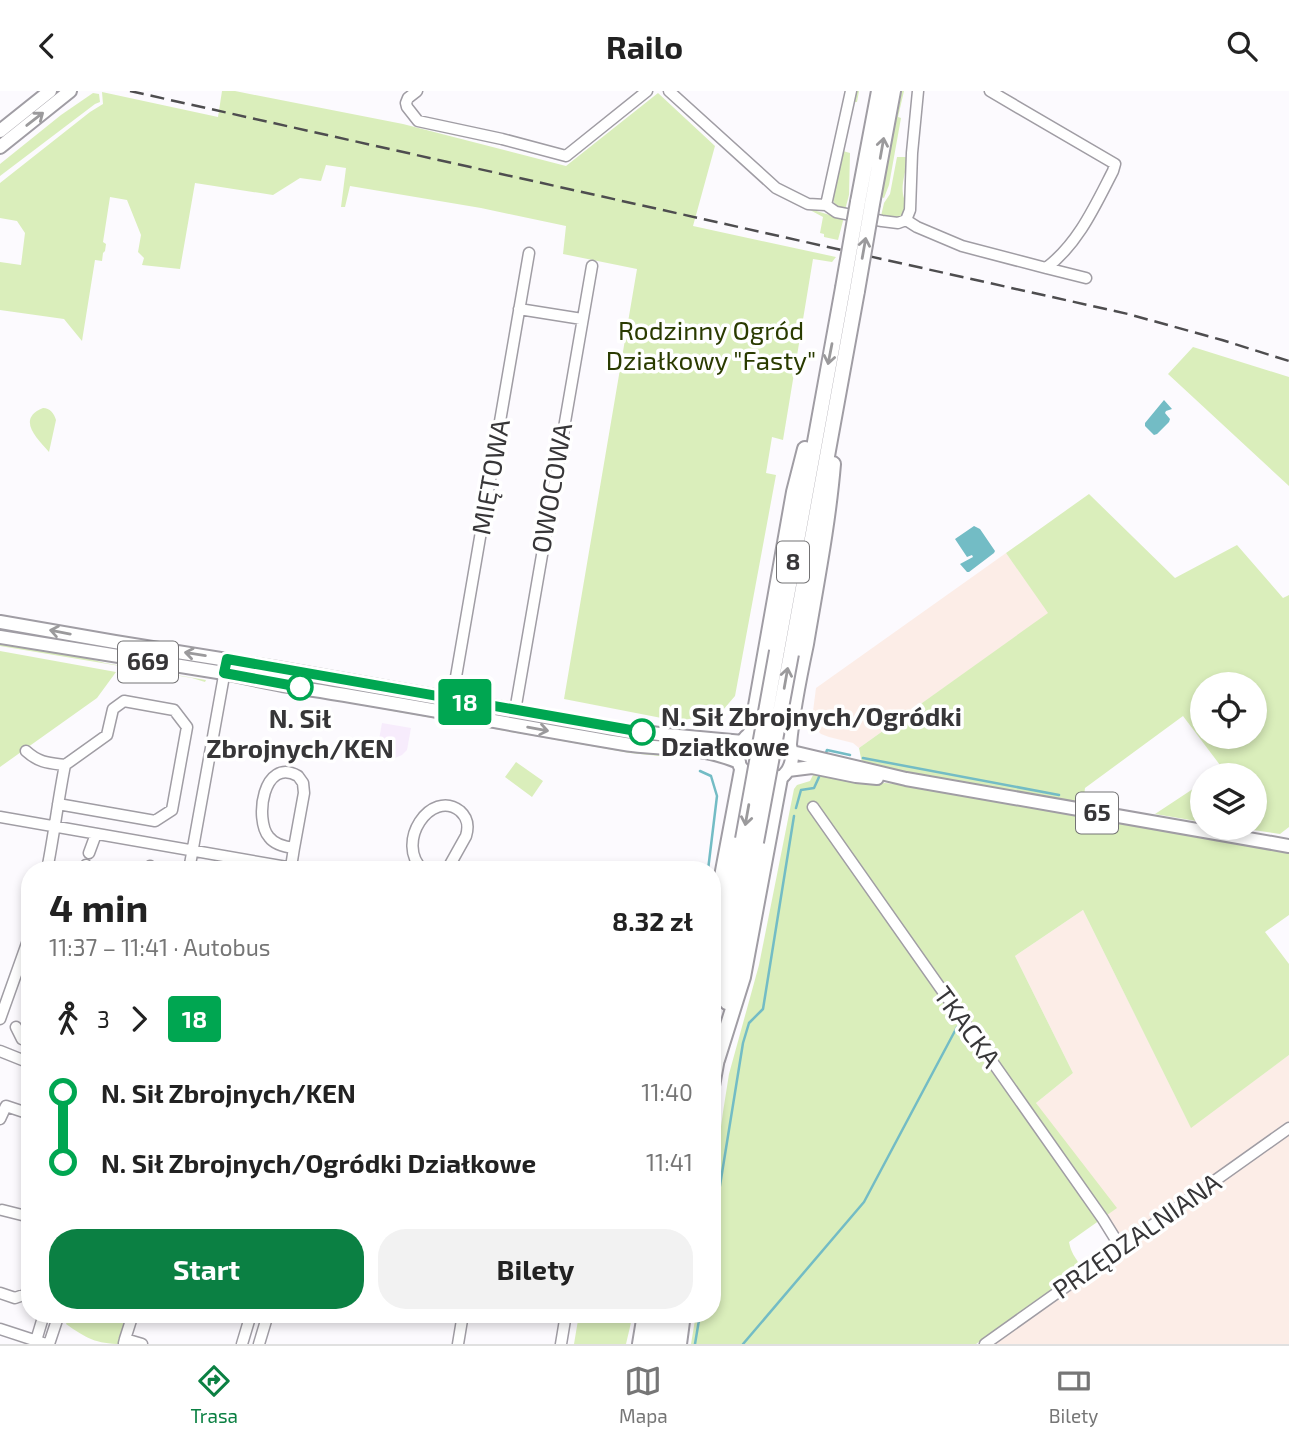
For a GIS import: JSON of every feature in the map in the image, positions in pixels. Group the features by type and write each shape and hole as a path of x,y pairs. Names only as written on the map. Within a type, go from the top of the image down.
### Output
{"highway":[{"name":"8","path":"784,653 834,421 879,91"},
{"name":"8","path":"865,203 894,91"},
{"name":"8","path":"721,1033 750,841 784,653 818,419 850,289"},
{"path":"747,738 794,492 807,444 818,419"},
{"path":"790,748 791,720 831,488 835,450 834,421"},
{"path":"721,885 741,766"},
{"path":"721,1047 743,977 784,774"},
{"name":"8","path":"721,969 750,841"},
{"path":"640,1344 644,1323"},
{"path":"652,1344 656,1323"},
{"path":"666,1344 670,1323"},
{"path":"679,1344 682,1323"}],"main road":[{"path":"33,105 41,91"},
{"path":"0,131 50,91"},
{"path":"0,146 70,91"},
{"name":"669","path":"0,622 286,669 620,729 667,735 747,738"},
{"name":"669","path":"0,636 618,743 698,749 721,754 741,766"},
{"path":"160,664 163,649"},
{"path":"282,685 286,669"},
{"path":"618,743 620,729"},
{"name":"65","path":"747,738 759,730 768,730 784,737 790,748 906,779 1289,846"},
{"path":"741,766 740,748 747,738"},
{"path":"784,774 792,761 790,748"},
{"name":"65","path":"741,766 748,777 764,783 809,767 844,775 906,779"},
{"path":"844,775 856,767"}],"street":[{"path":"417,91 406,103 418,121 566,156 647,91"},
{"path":"669,91 776,188 801,201 826,205 836,212 898,223 906,219 910,210 918,91"},
{"path":"826,205 851,91"},
{"path":"990,91 1115,164 1084,225 1059,259 1046,268"},
{"path":"906,219 962,246 1086,278"},
{"name":"MIĘTOWA","path":"452,700 529,253"},
{"name":"OWOCOWA","path":"515,711 592,265"},
{"path":"519,309 582,319"},
{"path":"191,861 227,659"},
{"path":"49,861 55,826 58,804 65,765 107,735 113,709 124,701 174,711 187,727 172,810 155,821 58,804"},
{"path":"26,751 40,761 65,765"},
{"path":"294,848 271,840 262,821 267,786 275,774 284,771 298,776 304,786 294,848 297,861"},
{"path":"416,861 412,850 416,828 426,813 450,806 466,818 468,830 452,861"},
{"name":"TKACKA","path":"813,807 1121,1248"},
{"path":"0,817 254,861"},
{"path":"89,852 96,834"},
{"path":"0,1019 21,961"},
{"path":"16,1027 21,1037"},
{"path":"0,1051 21,1057"},
{"path":"0,1119 6,1105 21,1110"},
{"name":"PRZĘDZALNIANA","path":"985,1344 1289,1128"},
{"path":"2,1210 21,1215"},
{"path":"0,1293 15,1298 21,1296"},
{"path":"41,1343 43,1323"},
{"path":"41,1343 53,1323"},
{"path":"131,1323 125,1342 142,1344"},
{"path":"242,1344 248,1323"},
{"path":"259,1344 265,1323"},
{"path":"458,1344 462,1323"},
{"path":"561,1344 564,1323"},
{"path":"0,1329 41,1343"}],"shaded area":[{"path":"1006,553 1049,613 859,748 853,743 821,734 816,729 812,719 816,688"},
{"path":"382,723 411,728 407,750 402,755 387,757 381,752 378,745"},
{"path":"1083,910 1191,1127 1289,1055 1289,1344 992,1344 1122,1253 1036,1103 1073,1073 1015,956"}],"green space":[{"name":"Rodzinny Ogród Działkowy \"Fasty\"","path":"222,91 235,91 403,124 566,166 658,93 715,146 693,226 836,257 832,262 813,259 783,440 772,437 766,473 776,475 735,696 723,710 713,715 677,721 564,699 637,269 563,254 566,226 481,208 350,186 345,207 341,207 346,168 326,165 321,181 300,178 273,195 195,183 180,269 142,265 144,258 138,252 141,235 127,200 110,197 103,242 106,244 105,251 102,261 95,260 82,341 64,319 0,310 0,262 21,265 25,233 17,221 0,218 0,183 103,104 102,92 218,117"},
{"path":"855,91 859,91 857,102 854,102 843,151 850,153 849,195 845,210 838,209 832,199"},
{"path":"902,91 898,117 901,118 889,185 884,198 881,197"},
{"path":"93,93 99,94 100,102 0,176 0,164"},
{"path":"897,157 907,157 903,189 906,209 897,219 881,216 884,203 890,194"},
{"path":"810,209 835,218 844,217 838,240 824,237 824,234 820,233 823,217"},
{"path":"1193,347 1289,377 1289,486 1168,374"},
{"path":"43,408 51,411 56,420 49,452 31,429 30,423 35,412"},
{"path":"1089,494 1175,578 1237,545 1283,598 1289,595 1289,827 1280,834 1267,832 1267,763 1218,763 1208,749 1267,749 1267,672 1190,672 1190,725 1183,716 1085,788 1083,805 862,763 859,748 1048,613 1006,553"},
{"path":"0,640 61,651 105,663 206,680 205,682 0,646"},
{"path":"0,651 116,672 97,698 0,767"},
{"path":"347,686 615,733 614,738 346,691"},
{"path":"333,698 678,753 679,758 630,753 325,699"},
{"path":"516,762 543,781 532,797 505,777"},
{"path":"814,773 906,785 1190,834 1190,840 1225,840 1289,851 1289,915 1265,932 1289,964 1289,1055 1191,1128 1083,910 1015,956 1073,1073 1036,1103 1117,1208 1069,1242 1078,1263 1076,1270 1061,1284 976,1344 691,1344 694,1323 721,1323 721,1129 729,1074 759,965 794,789 797,785 810,781"},
{"path":"1190,791 1190,820 1155,814"},
{"path":"127,1323 121,1344 92,1339 66,1324"},
{"path":"578,1323 631,1323 626,1344 574,1344"}],"water":[{"path":"1164,400 1172,409 1165,413 1170,419 1154,435 1145,423"},
{"path":"974,526 980,529 995,551 967,572 960,564 973,557 967,557 955,539"}],"waterway":[{"path":"826,753 827,750 850,755"},
{"path":"863,758 1059,795"},
{"path":"700,771 711,776 717,796 709,861"},
{"path":"796,808 801,790 814,788 819,777"},
{"path":"721,1179 743,1043 749,1023 763,1009 794,816"},
{"path":"743,1344 864,1202 957,1027"},
{"path":"695,1344 698,1323"}],"railway":[{"path":"130,91 1128,314 1289,361"}],"bus line":[{"name":"18","path":"300,687 224,673 227,659 642,732"}],"place":[{"name":"N. Sił Zbrojnych/KEN","path":"300,687"},
{"name":"N. Sił Zbrojnych/Ogródki Działkowe","path":"642,732"}]}
